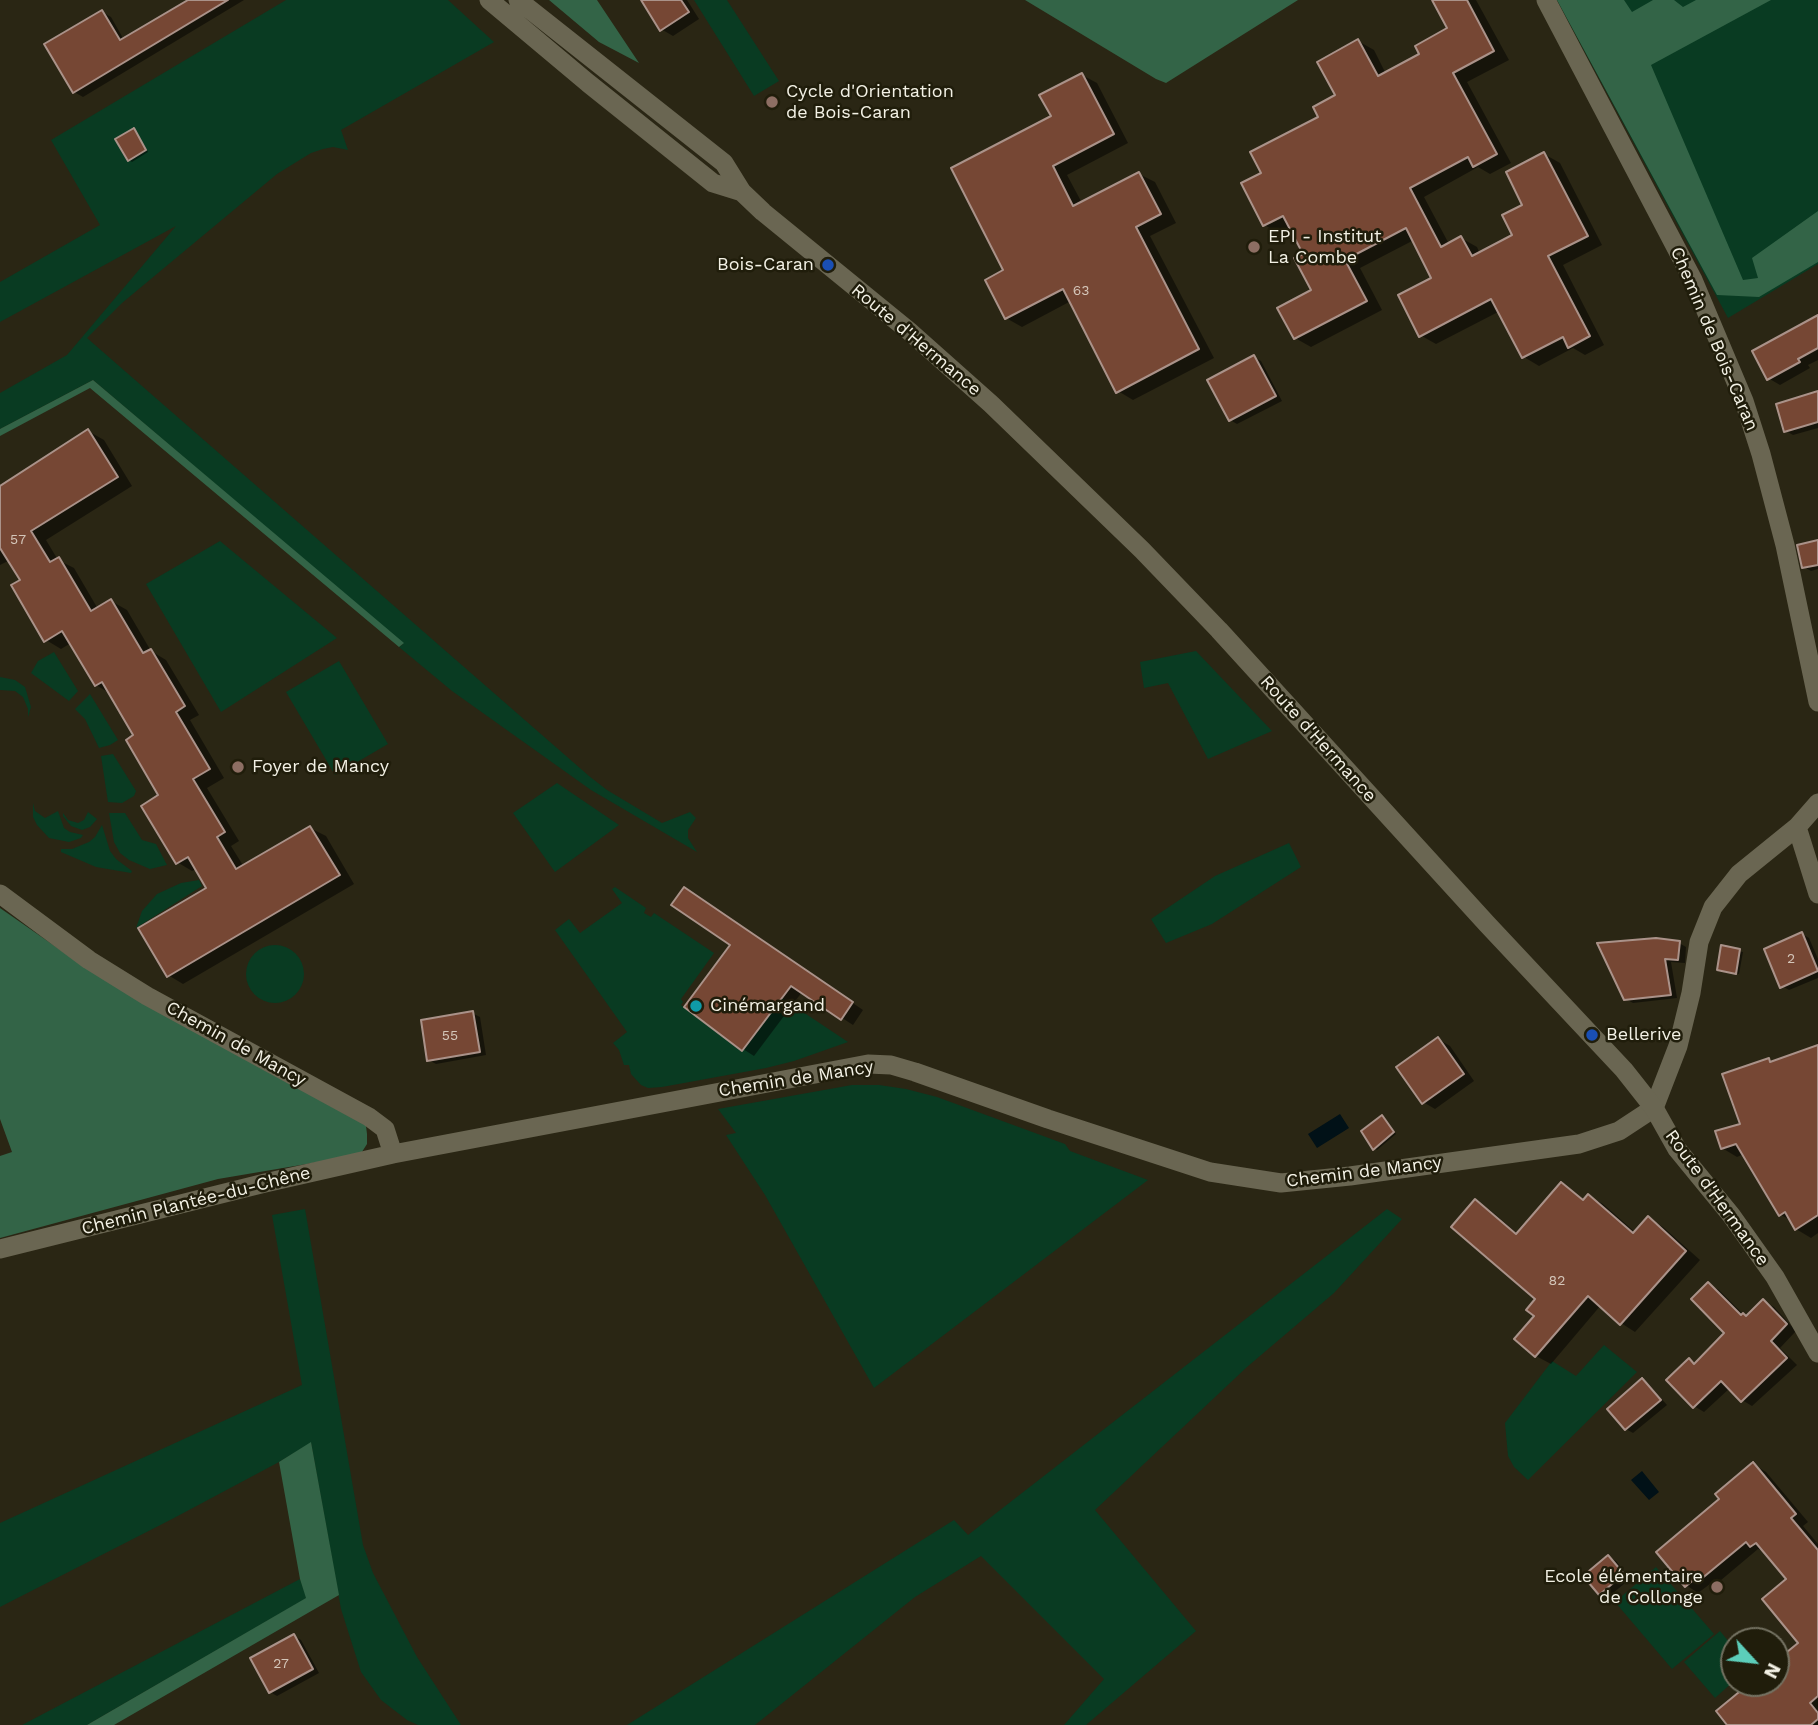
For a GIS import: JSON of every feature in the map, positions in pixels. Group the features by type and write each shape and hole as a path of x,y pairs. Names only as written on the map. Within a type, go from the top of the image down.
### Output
{"street":[{"name":"Route d'Hermance","path":"489,0 713,183 742,192"},
{"name":"Route d'Hermance","path":"518,0 724,163 742,192 763,212 909,331 991,404 1142,550 1219,630 1478,915 1624,1070 1654,1108 1677,1149 1731,1215 1775,1277 1818,1353"},
{"name":"Chemin de Bois-Caran","path":"1546,0 1693,280 1744,401 1762,454 1785,545 1818,702"},
{"path":"1654,1108 1678,1046 1691,993 1699,942 1713,907 1739,874 1797,827 1818,803"},
{"path":"1797,827 1818,894"},
{"name":"Chemin de Mancy","path":"0,894 89,960 148,996 369,1116 386,1129 393,1154 868,1064 891,1065 915,1072 1210,1172 1280,1182 1350,1176 1579,1144 1619,1131 1654,1108"},
{"name":"Chemin Plantée-du-Chêne","path":"0,1249 393,1154"}],"green space":[{"path":"286,0 448,0 494,42 341,130 348,150 333,147 311,153 277,174 122,303 87,338 589,776 662,823 690,812 696,818 688,830 688,838 697,852 591,790 452,691 399,647 403,644 93,380 0,429 0,393 67,355 176,226 0,322 0,282 100,225 51,140"},
{"path":"549,0 597,0 639,63 599,42"},
{"path":"694,0 727,0 779,81 754,96"},
{"path":"1025,0 1298,0 1166,83"},
{"path":"1557,0 1818,0 1818,264 1728,318"},
{"path":"1557,0 1624,0 1632,12 1653,0 1674,0 1683,7 1696,0 1771,0 1651,65 1743,280 1758,278 1752,258 1818,211 1818,262 1759,297 1717,295"},
{"path":"93,380 404,643 399,647 90,388 0,436 0,429"},
{"path":"220,541 337,638 221,712 146,584"},
{"path":"1196,651 1272,731 1208,759 1168,683 1144,688 1140,662"},
{"path":"54,652 78,691 69,701 31,673 38,661"},
{"path":"339,661 388,744 335,775 286,692"},
{"path":"0,677 15,680 25,687 31,707 28,717 23,697 15,691 0,690"},
{"path":"90,694 118,740 110,745 99,748 85,719 75,709"},
{"path":"113,754 136,791 134,796 122,803 108,802 101,756"},
{"path":"557,783 619,825 555,872 513,813"},
{"path":"33,803 35,811 45,818 58,811 64,828 83,835 81,838 69,842 49,838 33,817"},
{"path":"88,812 97,819 90,827 82,830 71,826 63,816 63,813 68,820 78,823 84,820"},
{"path":"109,813 125,813 142,840 156,844 167,865 150,869 120,853 114,842"},
{"path":"102,825 110,851 132,871 131,873 96,867 61,852 61,849 72,849 89,842"},
{"path":"1289,843 1301,867 1212,924 1166,943 1151,919 1215,876"},
{"path":"199,880 202,886 136,928 142,911 157,894 181,883"},
{"path":"615,887 646,908 644,913 651,917 654,913 714,953 681,999 681,1005 742,1050 782,998 848,1042 766,1068 662,1087 648,1088 641,1085 631,1074 629,1065 624,1065 619,1050 613,1043 627,1032 555,930 569,919 580,933 622,903 612,889"},
{"path":"0,908 69,956 361,1120 366,1126 367,1144 360,1155 218,1179 0,1238 0,1156 12,1152 0,1119"},
{"path":"275,945 291,950 299,958 304,974 299,990 291,998 275,1003 259,998 251,990 246,974 251,958 259,950"},
{"path":"852,1085 879,1085 937,1097 1065,1144 1070,1151 1148,1180 874,1388 765,1195 726,1135 736,1133 718,1109"},
{"path":"305,1209 363,1545 373,1573 417,1657 461,1725 418,1725 407,1720 381,1700 361,1672 341,1609 311,1443 174,1518 0,1607 0,1523 302,1385 272,1215"},
{"path":"1387,1209 1402,1219 1334,1293 1247,1367 1095,1510 1196,1631 1086,1725 1064,1725 1104,1679 981,1556 915,1597 755,1725 627,1725 954,1520 968,1535"},
{"path":"1604,1345 1637,1372 1528,1480 1514,1467 1508,1456 1505,1423 1552,1361 1576,1376"},
{"path":"311,1442 339,1595 114,1725 87,1725 306,1598 300,1579 279,1462"},
{"path":"1656,1567 1714,1634 1672,1669 1615,1602"},
{"path":"300,1579 307,1598 87,1725 22,1725"},
{"path":"1720,1631 1720,1694 1715,1698 1684,1662"}],"shaded area":[{"path":"1340,1114 1349,1128 1317,1148 1308,1134"},
{"path":"1642,1471 1659,1492 1649,1500 1631,1480"}],"building":[{"path":"188,0 228,0 73,93 44,44 102,10 120,40"},
{"path":"641,0 681,0 689,12 660,31"},
{"path":"1432,0 1467,0 1494,51 1453,73 1497,154 1473,167 1468,157 1410,188 1441,247 1461,236 1472,256 1512,235 1502,215 1522,205 1506,172 1544,152 1588,236 1548,256 1590,336 1568,348 1563,337 1522,358 1491,299 1419,337 1398,295 1431,278 1406,228 1345,260 1367,301 1294,339 1277,308 1311,290 1294,258 1303,254 1283,216 1263,226 1241,183 1261,173 1250,152 1318,117 1313,107 1335,95 1317,62 1358,39 1378,76 1419,54 1415,46 1447,28"},
{"path":"1082,73 1114,134 1053,166 1073,206 1139,172 1161,214 1136,227 1199,349 1116,393 1063,289 1005,319 985,280 1003,270 951,168 1051,116 1039,95"},
{"path":"134,128 146,150 128,161 115,139"},
{"path":"1818,315 1818,348 1798,359 1800,362 1767,380 1752,351"},
{"path":"1254,355 1276,396 1229,421 1207,380"},
{"path":"1818,391 1818,422 1784,432 1776,404"},
{"path":"88,429 118,477 31,531 50,562 59,557 91,611 111,599 143,653 151,649 185,706 176,712 210,769 193,779 225,832 217,837 236,869 310,826 340,875 167,977 138,928 206,888 188,857 176,864 141,806 158,795 126,740 133,735 102,682 95,686 62,631 44,642 11,585 20,580 0,548 0,486"},
{"path":"1818,540 1818,565 1802,568 1797,545"},
{"path":"684,887 853,1002 841,1020 791,986 742,1051 684,1007 730,945 671,905"},
{"path":"1802,932 1818,971 1780,988 1764,949"},
{"path":"1656,938 1680,941 1678,960 1665,959 1671,995 1624,1000 1597,943"},
{"path":"1721,945 1740,949 1736,974 1717,970"},
{"path":"473,1011 480,1052 427,1061 421,1020"},
{"path":"1438,1037 1464,1074 1422,1104 1396,1067"},
{"path":"1818,1045 1818,1215 1795,1230 1785,1212 1779,1216 1736,1144 1721,1149 1715,1131 1740,1124 1722,1074 1769,1058 1770,1062"},
{"path":"1382,1115 1394,1132 1373,1150 1361,1131"},
{"path":"1561,1182 1583,1200 1588,1194 1633,1233 1648,1216 1686,1251 1620,1325 1588,1296 1535,1357 1514,1339 1534,1316 1526,1310 1535,1299 1451,1227 1475,1199 1516,1234"},
{"path":"1708,1282 1741,1315 1743,1313 1746,1316 1763,1299 1787,1324 1771,1341 1787,1358 1741,1402 1721,1381 1693,1408 1666,1380 1689,1358 1694,1364 1724,1333 1691,1299"},
{"path":"1642,1378 1661,1400 1625,1430 1607,1409"},
{"path":"1753,1462 1796,1514 1791,1518 1818,1550 1818,1696 1810,1703 1818,1713 1818,1719 1811,1725 1727,1725 1716,1711 1733,1697 1790,1697 1790,1650 1798,1643 1790,1633 1790,1627 1785,1627 1762,1599 1786,1579 1756,1543 1750,1547 1746,1542 1700,1580 1697,1577 1685,1587 1656,1552 1719,1499 1715,1494"},
{"path":"1608,1555 1624,1574 1599,1595 1583,1576"},
{"path":"294,1634 313,1669 269,1693 250,1658"}],"place":[{"name":"Cycle d'Orientation de Bois-Caran","path":"772,102"},
{"name":"EPI - Institut La Combe","path":"1254,247"},
{"name":"Bois-Caran","path":"828,265"},
{"name":"Foyer de Mancy","path":"238,767"},
{"name":"Cinémargand","path":"696,1006"},
{"name":"Bellerive","path":"1592,1035"},
{"name":"Ecole élémentaire de Collonge","path":"1717,1587"}]}
